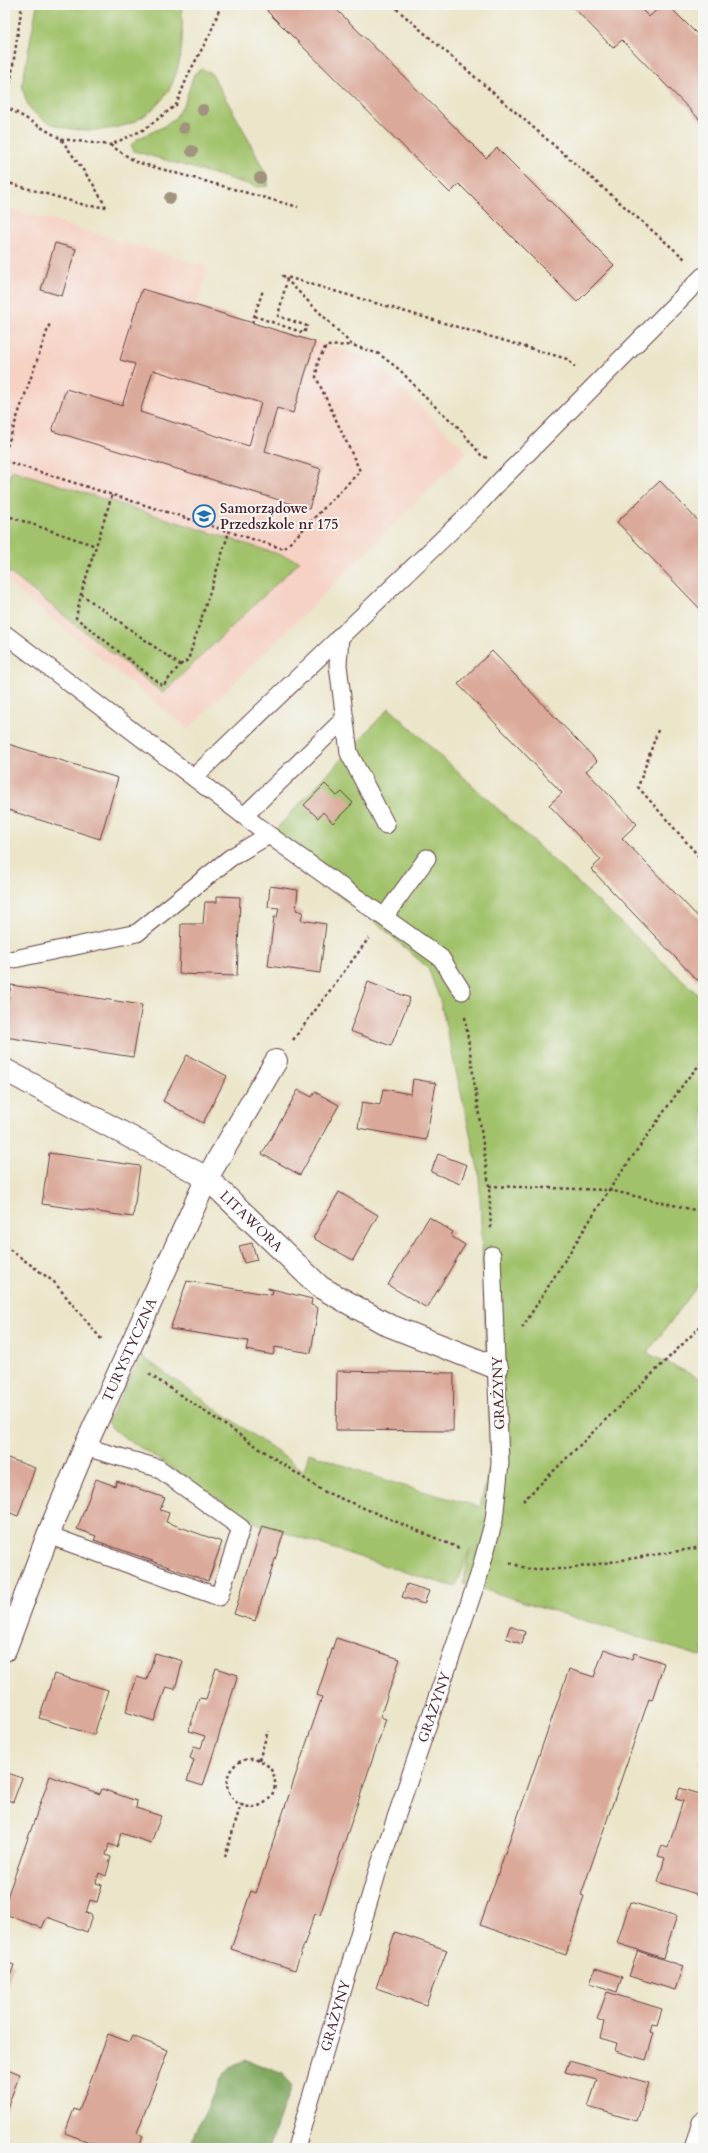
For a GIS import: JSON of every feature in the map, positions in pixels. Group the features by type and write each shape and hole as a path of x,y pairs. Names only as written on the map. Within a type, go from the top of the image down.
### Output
{"street":[{"name":"TURYSTYCZNA","path":"5,1650 48,1535 85,1447 127,1358 207,1178 276,1061"},
{"name":"LITAWORA","path":"5,1070 207,1178 320,1286 388,1326 497,1368"},
{"path":"696,2148 703,2124"}],"lane":[{"path":"194,777 477,506 697,270"},
{"path":"5,634 269,835 442,958 462,990"},
{"path":"340,636 338,665 349,753 386,825"},
{"path":"244,816 345,718"},
{"path":"5,962 137,934 230,858 269,835"},
{"path":"384,916 427,858"},
{"name":"GRAŻYNY","path":"296,2148 378,1870 485,1555 494,1520 500,1463 492,1255"},
{"path":"48,1535 219,1597 241,1528 158,1468 85,1447"}],"path":[{"path":"5,119 8,109 22,5"},
{"path":"110,145 145,129 176,105 189,73 210,34 221,5"},
{"path":"392,5 697,270"},
{"path":"5,106 61,139 110,145 136,162 298,207"},
{"path":"5,112 8,109"},
{"path":"5,182 88,206 106,207 93,184 61,139"},
{"path":"352,345 283,276 567,359 579,372"},
{"path":"254,316 304,333 307,326 278,316 287,280"},
{"path":"252,323 263,290"},
{"path":"5,452 50,323"},
{"path":"5,461 284,549 360,471 316,376 318,361 326,346 352,345 379,354 400,370 428,400 459,428 481,456 493,461"},
{"path":"112,495 81,594 76,618 163,686 180,665 188,660 230,532"},
{"path":"5,515 96,546"},
{"path":"81,594 180,665"},
{"path":"658,730 638,787 703,861"},
{"path":"276,1061 384,916"},
{"path":"462,990 489,1186 492,1255"},
{"path":"497,1368 609,1190 687,1079 703,1061"},
{"path":"489,1186 609,1190 703,1212"},
{"path":"5,1246 54,1282 103,1341 323,1491 470,1552 485,1555 529,1569 567,1569 703,1546"},
{"path":"494,1520 519,1504 699,1328 703,1320"},
{"path":"259,1760 268,1731"},
{"path":"247,1759 259,1760 264,1762 273,1771 275,1783 273,1794 264,1803 253,1807 241,1804 232,1797 229,1791 229,1774 232,1768 241,1761 247,1759"},
{"path":"225,1857 241,1804"}],"shaded area":[{"name":"Samorządowe Przedszkole nr 175","path":"12,209 208,267 197,306 369,357 467,452 188,729 5,581 5,232"}],"green space":[{"path":"37,5 181,5 182,46 175,77 168,92 159,103 142,117 129,124 117,127 76,130 50,123 39,117 28,105 22,85"},
{"path":"202,69 211,73 244,131 268,179 268,186 258,187 134,151 131,145 137,139 163,127 175,118 185,102 194,74"},
{"path":"12,470 300,561 163,693 5,569 5,487"},
{"path":"389,708 703,999 703,1279 647,1353 703,1380 703,1657 463,1583 470,1549 456,1587 414,1575 256,1523 115,1431 107,1422 141,1356 304,1471 309,1453 397,1484 480,1507 491,1462 479,1173 440,1000 428,968 378,924 265,841"},
{"path":"247,2060 283,2074 291,2086 269,2148 192,2148 192,2141 220,2079 232,2066"}],"building":[{"path":"273,5 332,5 486,158 497,148 614,265 577,302 459,184 450,193 267,11"},
{"path":"571,5 637,5 649,17 662,5 668,5 703,40 703,123 622,40 613,48"},
{"path":"55,243 76,249 62,296 41,290"},
{"path":"142,289 315,342 293,413 277,408 265,451 321,469 309,509 52,431 66,389 122,406 135,364 120,360","holes":["153,370 261,403 249,446 140,412"]},
{"path":"660,481 703,526 703,612 617,522"},
{"path":"492,651 597,761 586,771 637,824 622,838 703,922 703,974 697,980 591,869 601,860 549,805 562,793 458,684"},
{"path":"5,743 118,778 100,839 5,809"},
{"path":"325,784 337,796 342,792 353,803 333,823 323,812 318,818 304,805"},
{"path":"270,886 298,890 296,910 303,912 301,920 326,924 320,973 268,966 274,917 277,917 279,908 268,907"},
{"path":"217,896 240,897 237,976 179,974 181,924 203,924 205,902 217,902"},
{"path":"368,982 410,998 391,1046 350,1031"},
{"path":"11,985 142,1005 133,1057 5,1037 5,1017"},
{"path":"187,1055 227,1076 203,1123 163,1101"},
{"path":"413,1079 436,1083 426,1140 358,1128 362,1102 380,1105 383,1089 411,1094"},
{"path":"298,1090 312,1097 315,1092 339,1105 300,1175 262,1154"},
{"path":"49,1153 140,1166 133,1217 42,1204"},
{"path":"438,1154 467,1165 460,1184 431,1172"},
{"path":"339,1192 378,1215 353,1260 313,1238"},
{"path":"429,1217 453,1232 451,1236 465,1245 427,1308 388,1285"},
{"path":"252,1243 257,1260 244,1263 239,1246"},
{"path":"187,1281 272,1295 273,1290 268,1288 312,1299 311,1305 318,1308 311,1353 275,1347 273,1355 246,1350 248,1341 170,1329"},
{"path":"337,1371 454,1373 453,1431 336,1430"},
{"path":"5,1457 35,1468 18,1516 5,1511"},
{"path":"96,1479 115,1486 117,1481 165,1498 160,1510 169,1513 166,1522 222,1542 208,1581 94,1540 96,1536 77,1529"},
{"path":"262,1526 284,1532 255,1621 234,1614"},
{"path":"407,1584 429,1591 424,1604 402,1597"},
{"path":"510,1626 525,1632 522,1644 506,1638"},
{"path":"336,1638 400,1659 380,1717 386,1719 320,1915 315,1914 295,1970 231,1949 251,1891 256,1893 322,1697 317,1695"},
{"path":"604,1649 632,1659 634,1653 664,1663 652,1700 649,1699 581,1895 584,1896 566,1955 480,1925 569,1669 594,1677"},
{"path":"155,1653 183,1661 175,1689 166,1687 154,1721 126,1712 137,1677 147,1680"},
{"path":"216,1668 238,1675 203,1786 187,1781 194,1760 190,1758 194,1746 201,1748 205,1736 189,1731 199,1698 206,1699"},
{"path":"54,1674 108,1690 94,1735 39,1718"},
{"path":"703,1753 703,1766 699,1765"},
{"path":"5,1772 22,1778 13,1802 5,1799"},
{"path":"50,1776 100,1794 102,1789 137,1801 136,1808 161,1816 151,1843 121,1833 117,1847 109,1844 106,1855 111,1857 106,1876 99,1873 96,1883 102,1885 97,1902 90,1900 86,1913 92,1915 87,1932 47,1917 42,1928 5,1914 5,1903"},
{"path":"680,1788 703,1795 703,1896 658,1882 665,1858 658,1856 662,1846 668,1848 683,1801 676,1799"},
{"path":"630,1902 677,1916 663,1958 617,1943"},
{"path":"395,1932 447,1950 426,2005 376,1988"},
{"path":"638,1951 683,1966 675,1990 629,1976"},
{"path":"5,1962 14,1965 5,1991"},
{"path":"595,1968 622,1977 617,1992 590,1983"},
{"path":"607,1992 662,2009 657,2025 652,2024 650,2032 654,2033 646,2060 615,2051 617,2043 600,2038 604,2022 597,2019"},
{"path":"108,2034 129,2042 132,2036 168,2050 137,2133 143,2136 139,2148 105,2148 65,2133 74,2109 79,2111"},
{"path":"569,2061 649,2083 637,2121 588,2107 597,2080 565,2072"},
{"path":"5,2068 20,2074 5,2113"}],"place":[{"name":"Samorządowe Przedszkole nr 175","path":"204,516"}]}
